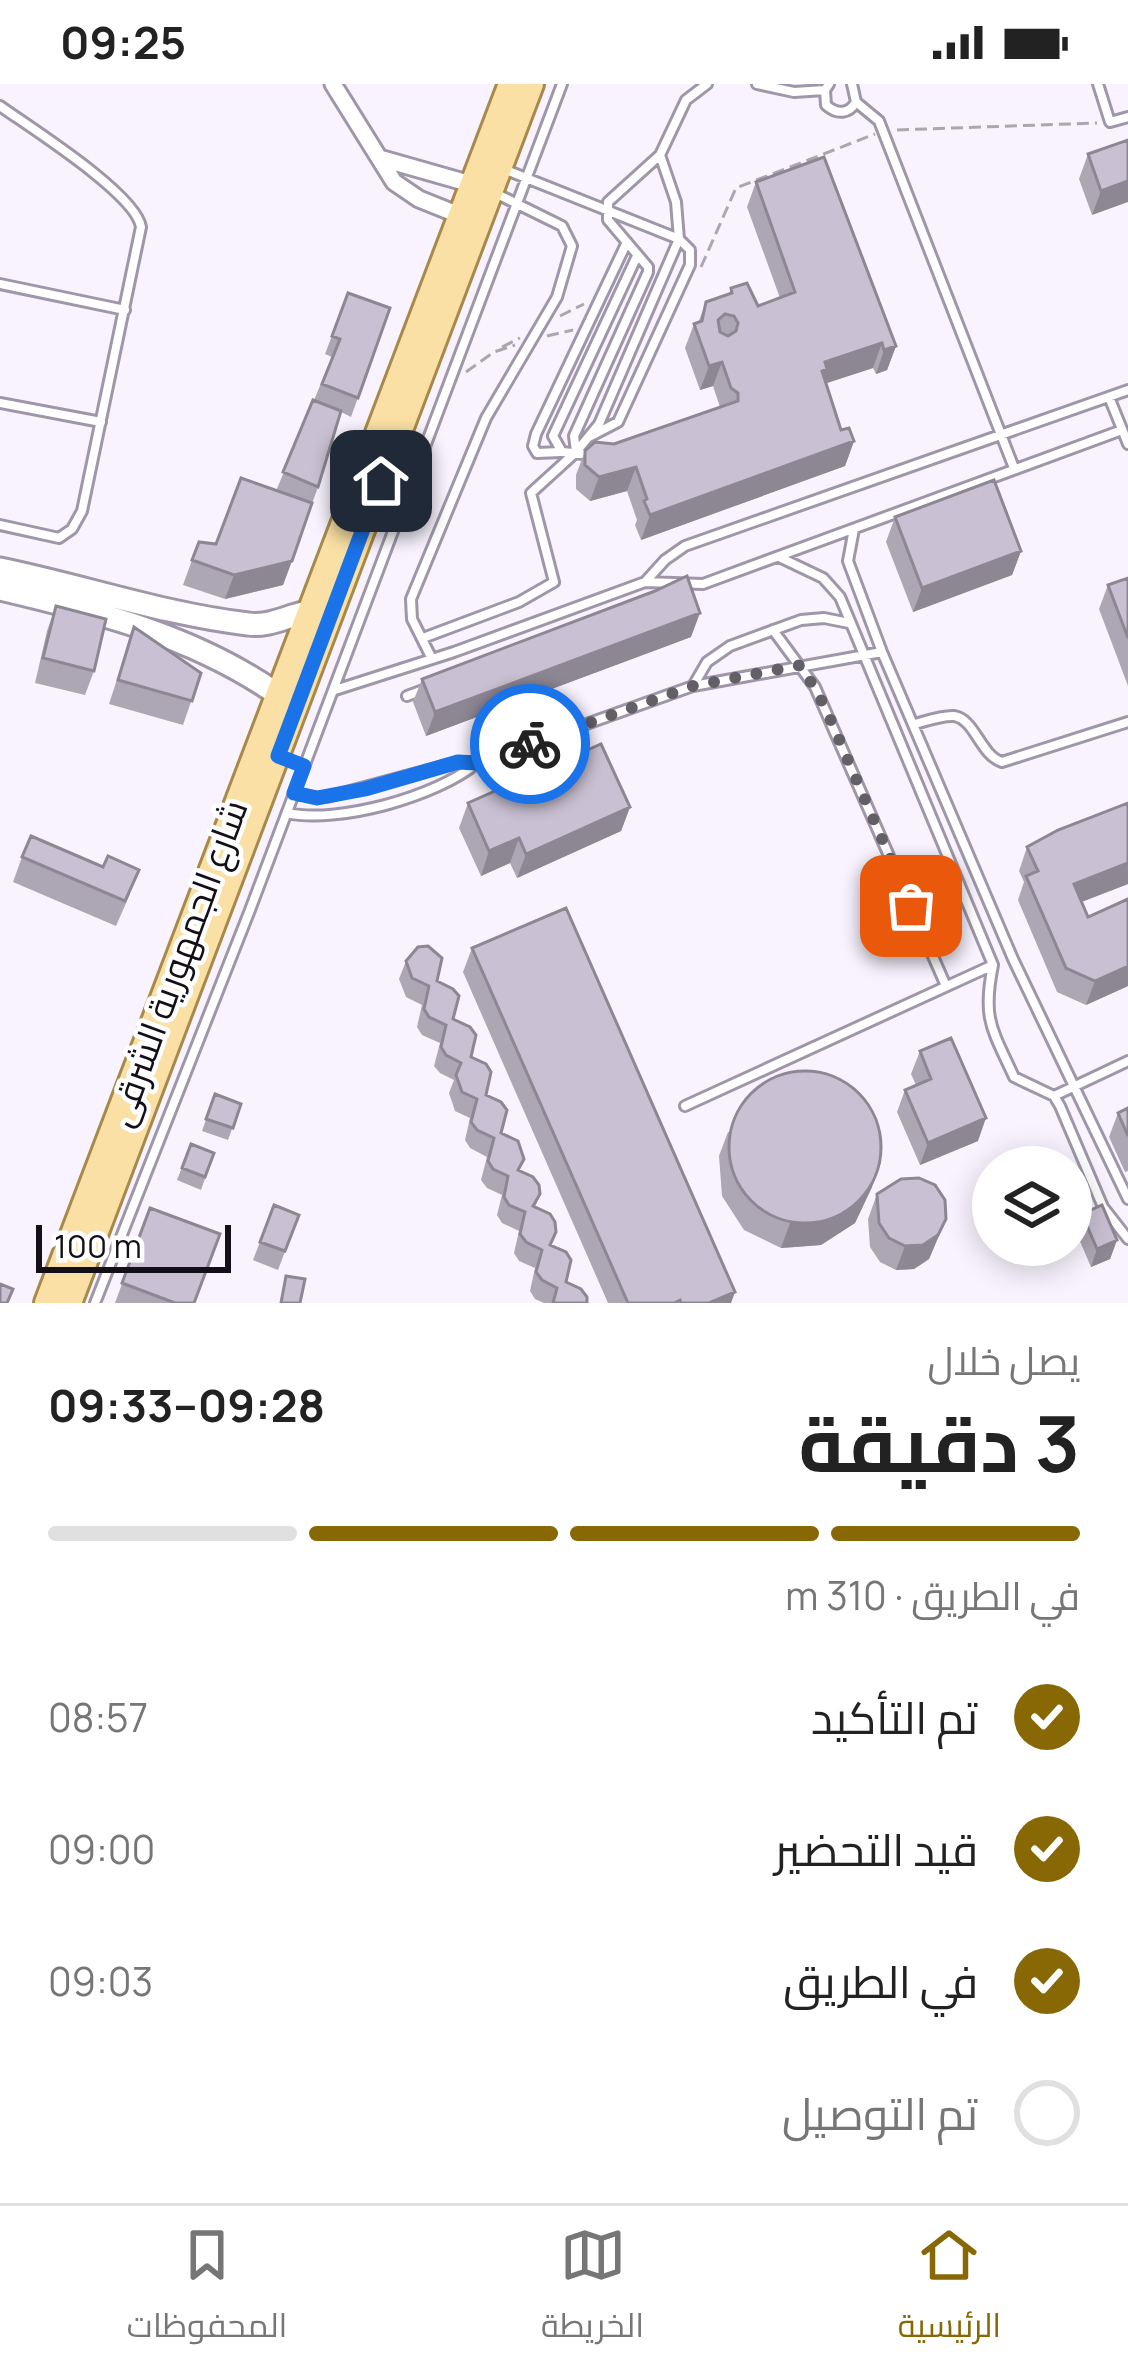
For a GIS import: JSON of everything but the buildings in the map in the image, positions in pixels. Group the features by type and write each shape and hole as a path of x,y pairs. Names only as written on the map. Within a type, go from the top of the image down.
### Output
{"main road":[{"name":"شارع الجمهورية الشرقى","path":"68,1303 117,1212 320,613 481,189 511,84"},
{"name":"شارع الجمهورية الشرقى","path":"481,189 499,167 531,84"},
{"path":"4,580 214,620 268,625 320,613"},
{"path":"4,580 160,632 221,658 277,694"},
{"name":"شارع الجمهورية الشرقى","path":"47,1303 165,1000 274,745 277,694 320,613"}],"street":[{"path":"334,84 394,182 470,219"},
{"path":"383,160 481,189"}],"lane":[{"path":"95,1303 117,1212 294,793 562,84"},
{"path":"576,452 574,436 648,272 608,220 606,209 612,194 660,155 686,100 707,84"},
{"path":"757,84 794,92 827,87 826,105 832,110 846,112 856,101"},
{"path":"852,84 856,101 879,121 1013,468"},
{"path":"1098,84 1110,122 1128,117"},
{"path":"0,106 121,194 138,213 141,234 82,511 72,530 51,538 0,525"},
{"path":"423,638 502,609 554,582 531,493 576,452 598,424 679,239 676,202 660,155"},
{"path":"499,167 679,239 689,250 688,270 618,422 588,437"},
{"path":"432,659 412,619 411,599 486,418 557,297 569,264 571,236 555,221 481,189"},
{"path":"605,456 537,453 533,446 627,242"},
{"path":"562,452 554,436 637,256"},
{"path":"0,284 125,310"},
{"path":"645,582 685,546 1128,390"},
{"path":"1109,397 1128,444"},
{"path":"0,403 101,422"},
{"path":"333,690 454,652 645,582 703,584 1122,430"},
{"path":"855,528 848,561 882,652 1071,1086 1128,1199"},
{"path":"778,556 832,586 993,965 986,1009 1014,1076 1054,1096 1103,1208 1128,1239"},
{"path":"502,609 498,624 508,632"},
{"path":"693,686 717,652 812,618 850,623"},
{"path":"773,630 801,665 825,707 946,986"},
{"path":"454,652 459,664"},
{"path":"286,813 322,816 372,808 459,776 477,763 693,686 882,652"},
{"path":"406,697 425,689"},
{"path":"915,724 960,718 985,752 1002,762 1128,722"},
{"path":"274,745 304,766"},
{"path":"294,793 324,797 458,762 477,763"},
{"path":"949,860 968,850"},
{"path":"685,1106 993,965"},
{"path":"1054,1096 1128,1061"}],"way so far":[{"path":"530,744 693,686 801,665 825,707 911,906"}],"route":[{"path":"381,481 278,756 304,766 294,793 317,798 365,789 458,762 477,763 530,744"}]}
